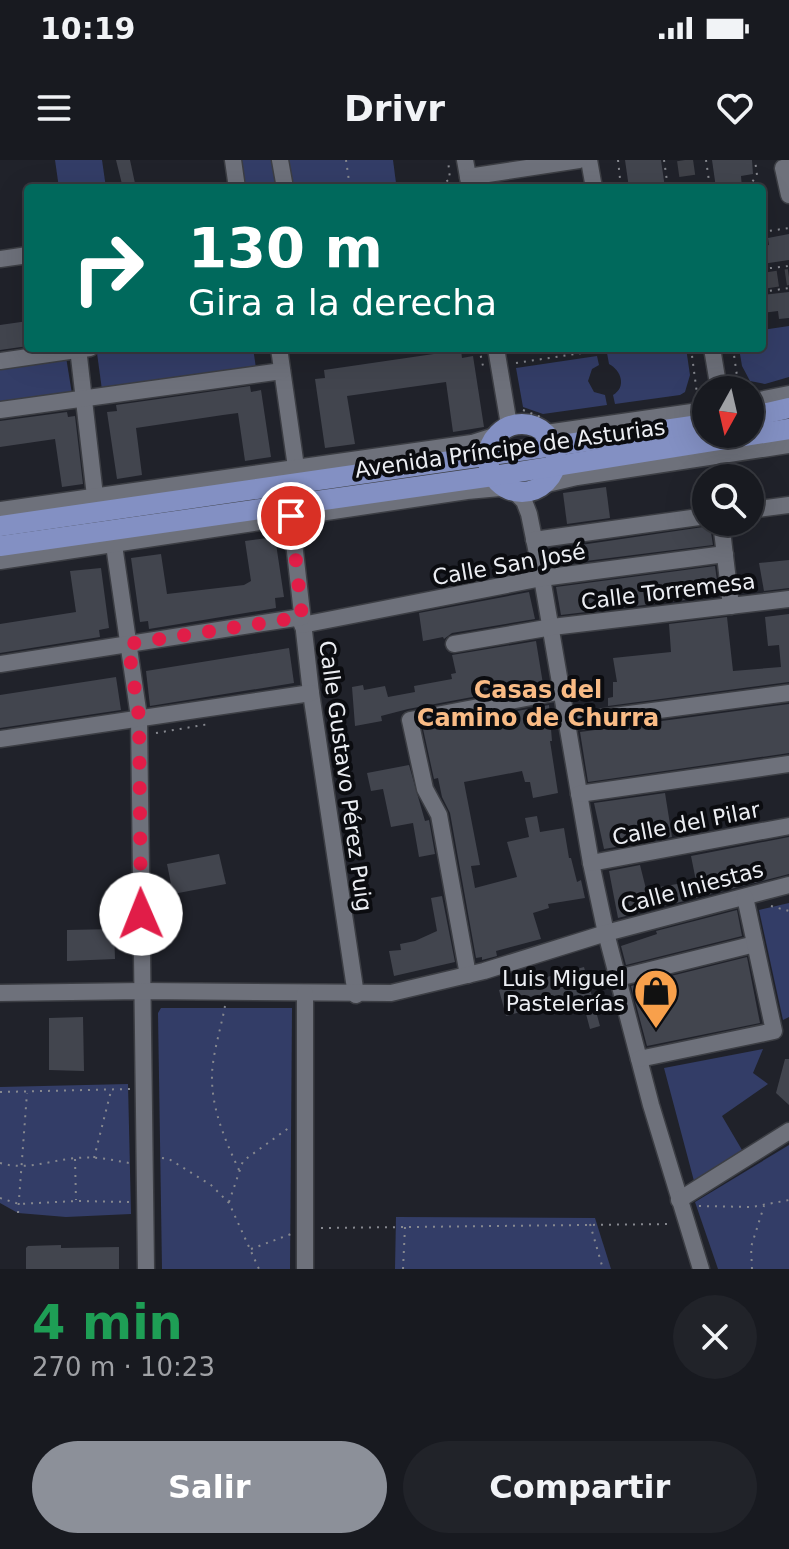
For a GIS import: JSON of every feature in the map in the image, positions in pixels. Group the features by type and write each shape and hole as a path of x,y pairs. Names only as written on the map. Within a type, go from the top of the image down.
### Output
{"main road":[{"path":"764,414 789,408"},
{"name":"Avenida Príncipe de Asturias","path":"0,526 488,455 692,417"},
{"path":"510,421 537,427 552,441 540,487 513,491 493,476 488,455 510,421"},
{"name":"Avenida Príncipe de Asturias","path":"0,546 493,476 552,441 789,429"}],"street":[{"path":"233,160 236,184"},
{"path":"280,160 284,184"},
{"path":"468,175 579,160"},
{"path":"589,160 593,184"},
{"path":"785,165 789,195"},
{"path":"0,259 24,256"},
{"path":"0,361 62,352"},
{"path":"82,352 95,496"},
{"path":"284,352 282,371 296,467"},
{"path":"0,510 472,443 510,421 497,352"},
{"path":"713,352 717,376"},
{"path":"0,410 282,371"},
{"path":"764,399 789,394"},
{"path":"529,514 540,487 577,477 789,445"},
{"path":"0,561 487,489 513,491 524,501 552,627 591,863 606,933 639,1059 701,1269"},
{"path":"764,508 789,505"},
{"name":"Calle Gustavo Pérez Puig","path":"291,516 311,693 356,995"},
{"path":"534,540 692,518"},
{"path":"723,536 731,606"},
{"path":"114,545 139,717 146,1269"},
{"name":"Calle San José","path":"0,664 302,621 542,578 725,554"},
{"name":"Calle Torremesa","path":"454,644 552,627 789,599"},
{"path":"468,975 439,815 425,789 410,720 563,691"},
{"path":"0,739 311,693"},
{"path":"568,722 789,693"},
{"path":"579,794 789,764"},
{"name":"Calle del Pilar","path":"591,863 789,826"},
{"name":"Calle Iniestas","path":"0,993 391,993 468,975 606,933 789,885"},
{"path":"639,1059 774,1031 745,897"},
{"path":"618,978 755,944"},
{"path":"305,993 305,1269"},
{"path":"682,1211 789,1131"}],"path":[{"path":"346,160 349,184"},
{"path":"444,184 450,179 448,160"},
{"path":"618,160 621,184"},
{"path":"664,160 667,184"},
{"path":"706,160 709,184"},
{"path":"751,184 757,175 755,160"},
{"path":"766,231 789,228"},
{"path":"766,269 789,266"},
{"path":"766,291 789,288"},
{"path":"510,364 589,352"},
{"path":"692,352 696,376"},
{"path":"734,352 737,376"},
{"path":"510,421 533,415 552,441"},
{"path":"151,734 211,724"},
{"path":"225,1005 212,1072 214,1102 239,1170"},
{"path":"0,1092 131,1089 131,1097"},
{"path":"94,1158 111,1090"},
{"path":"18,1213 27,1092"},
{"path":"229,1203 243,1161 293,1125"},
{"path":"158,1157 169,1159 211,1185 229,1203 259,1269"},
{"path":"75,1158 76,1201"},
{"path":"0,1163 22,1166 94,1158 133,1164"},
{"path":"0,1198 19,1204 134,1202"},
{"path":"251,1249 269,1240 305,1230 332,1227 590,1224 789,1200"},
{"path":"752,1269 751,1247 765,1205"},
{"path":"590,1224 603,1269"},
{"path":"403,1269 405,1226"}],"shaded area":[{"path":"55,160 102,160 105,184 58,184"},
{"path":"227,160 393,160 396,183 389,184 230,184"},
{"path":"789,326 789,377 765,384 764,376 747,376 740,352 766,352 766,329"},
{"path":"254,352 256,368 102,390 97,353"},
{"path":"687,352 690,375 685,392 615,404 613,395 620,388 621,379 617,370 609,364 607,353"},
{"path":"597,356 599,365 592,369 588,381 594,392 605,395 607,405 543,414 523,407 516,368"},
{"path":"66,357 72,394 0,405 0,367"},
{"path":"789,903 789,1017 783,1020 759,910"},
{"path":"161,1008 292,1008 290,1269 162,1269 158,1013"},
{"path":"763,1049 753,1073 768,1084 722,1116 742,1150 694,1181 664,1068"},
{"path":"128,1084 131,1214 66,1217 18,1213 0,1203 0,1087"},
{"path":"789,1145 789,1269 718,1269 695,1202"},
{"path":"396,1217 595,1218 611,1269 395,1269"}],"building":[{"path":"116,160 130,160 135,184 122,184"},
{"path":"625,160 661,160 664,184 628,184"},
{"path":"712,160 752,160 753,174 741,176 742,184 715,184"},
{"path":"789,234 789,260 766,263 768,238"},
{"path":"789,292 789,318 779,319 778,311 766,312 766,295"},
{"path":"24,322 24,347 0,350 0,325"},
{"path":"447,352 461,352 462,358 473,356 484,427 453,432 446,382 347,396 355,444 325,448 315,379 325,378 324,370"},
{"path":"250,386 251,392 261,390 271,457 245,461 238,413 223,415 136,428 142,475 117,479 107,412 117,411 116,405"},
{"path":"67,412 68,417 75,416 83,484 62,487 55,439 0,447 0,421"},
{"path":"606,487 610,518 567,524 563,493"},
{"path":"692,529 692,536 712,536 713,545 562,564 560,548"},
{"path":"275,537 284,597 275,598 276,608 149,629 148,621 140,622 131,558 161,554 167,594 244,585 251,581 245,541"},
{"path":"789,560 789,588 764,591 759,563"},
{"path":"715,566 719,596 561,615 556,587"},
{"path":"101,568 109,628 99,630 100,637 0,653 0,624 76,612 70,571"},
{"path":"529,592 535,619 423,641 419,613"},
{"path":"789,614 789,682 608,706 608,698 613,697 613,682 617,682 613,658 671,652 669,624 727,617 733,671 781,667 779,645 768,646 765,617"},
{"path":"536,641 543,684 408,709 381,716 382,721 355,726 352,687 363,685 364,690 385,686 388,697 415,692 414,686 452,679 451,674 456,673 452,655"},
{"path":"289,648 294,683 150,706 146,671"},
{"path":"116,677 121,710 0,728 0,695"},
{"path":"789,704 789,753 588,782 580,732"},
{"path":"549,705 550,741 558,793 533,798 530,782 525,782 522,771 464,782 480,865 471,866 475,888 517,877 507,842 529,837 525,818 537,816 540,832 564,828 569,858 577,882 581,880 585,898 548,904 549,908 533,913 541,939 496,951 497,956 482,960 482,957 476,958 450,813 438,778 434,779 423,729"},
{"path":"409,765 425,821 429,820 435,854 419,857 413,823 391,827 383,789 371,791 367,773"},
{"path":"665,793 672,837 604,849 594,803"},
{"path":"789,837 789,874 618,918 609,871 640,865 646,889 696,881 691,856"},
{"path":"219,854 226,884 173,894 167,864"},
{"path":"442,896 455,962 394,976 389,951 401,950 400,944 437,931 431,898"},
{"path":"737,910 742,936 626,965 621,946 657,934 656,931"},
{"path":"114,929 115,959 67,961 67,930"},
{"path":"747,957 760,1023 647,1046 631,986"},
{"path":"584,967 600,1026 590,1029 581,995 506,1016 499,990"},
{"path":"83,1017 84,1071 49,1070 49,1018"},
{"path":"785,1059 789,1059 789,1105 776,1093"},
{"path":"61,1245 61,1248 119,1247 119,1269 26,1269 28,1246"}],"tunnel":[{"path":"685,160 688,184"},
{"path":"766,280 789,277"}],"place":[{"name":"Luis Miguel Pastelerías","path":"656,1030"}],"district":[{"name":"Casas del Camino de Churra","path":"538,704"}],"route":[{"path":"141,914 139,717 128,644 302,617 291,516"}]}
